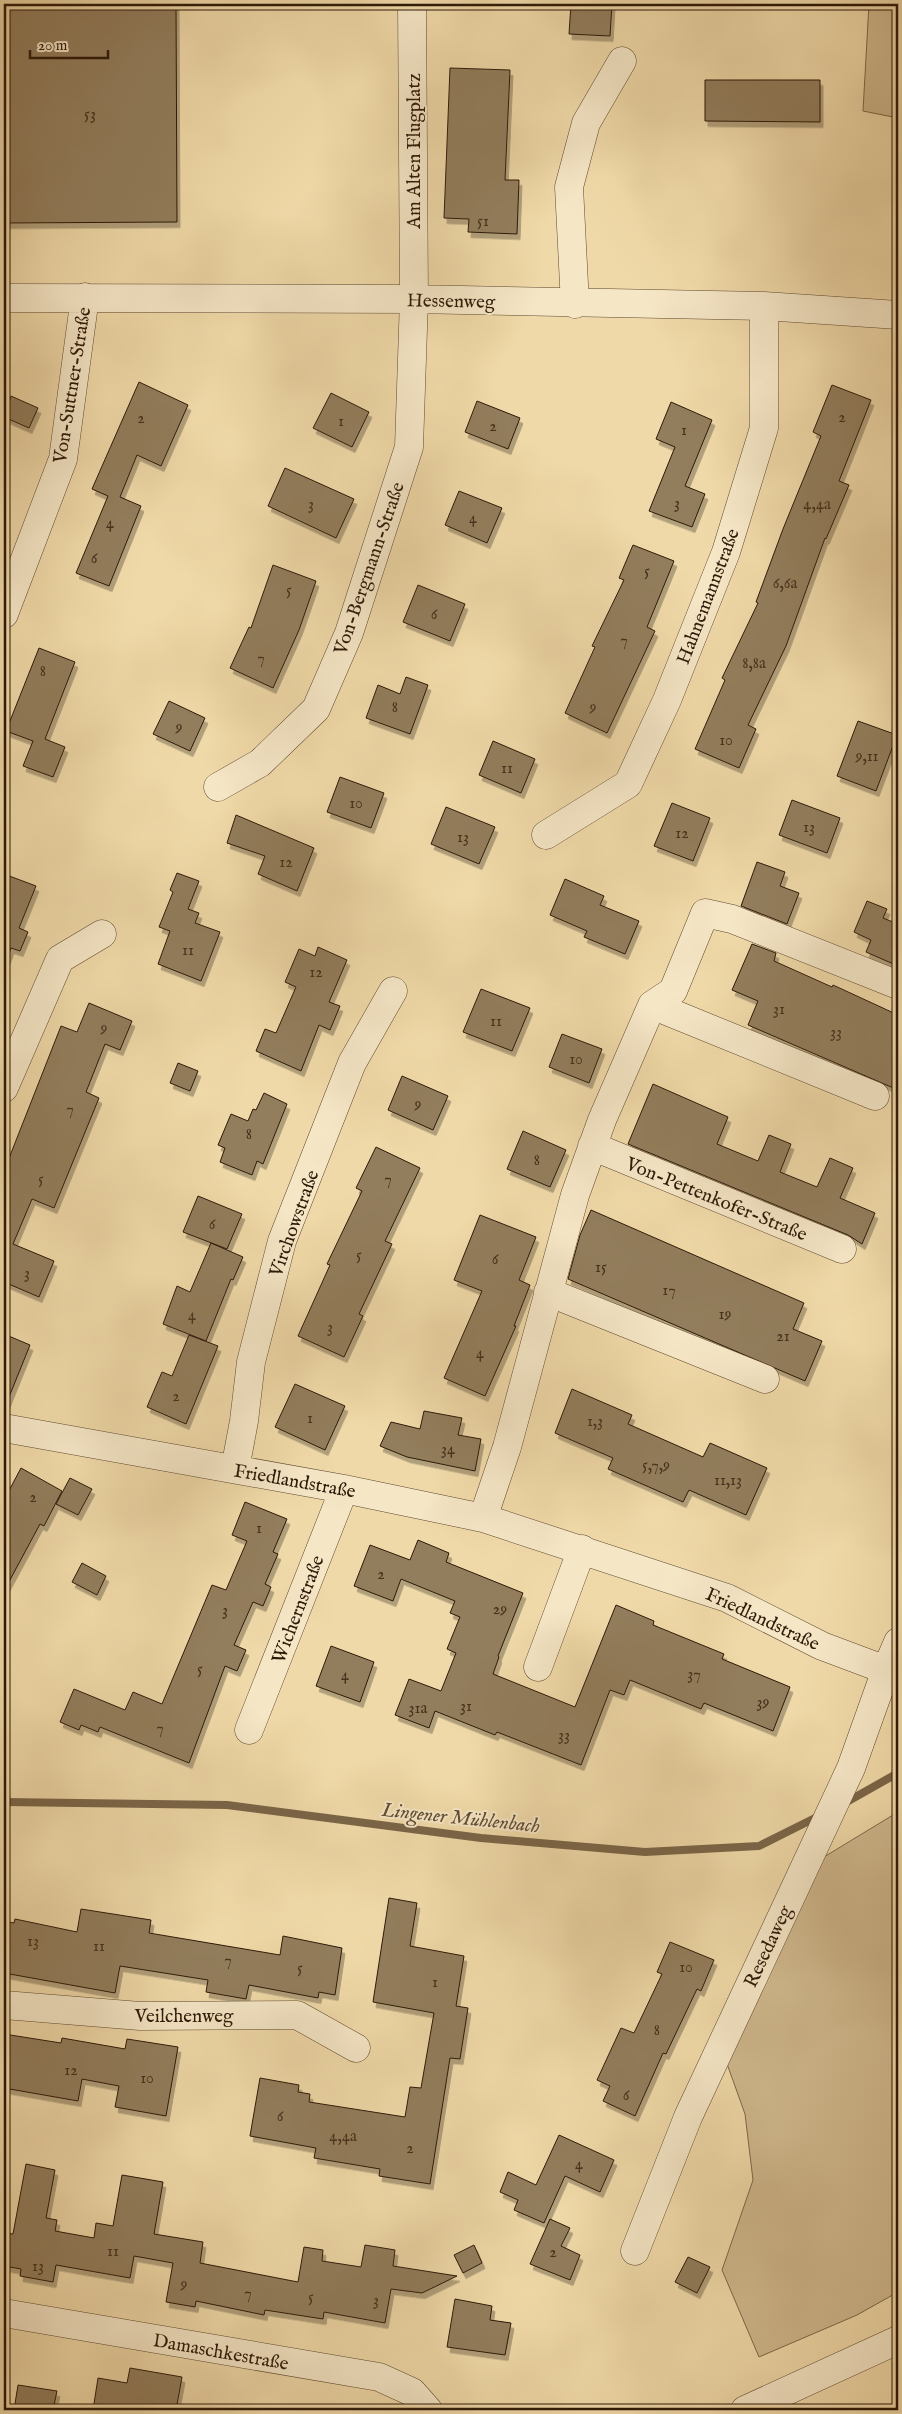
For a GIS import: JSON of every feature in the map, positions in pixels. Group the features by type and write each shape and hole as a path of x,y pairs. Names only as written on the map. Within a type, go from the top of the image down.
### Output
{"street":[{"name":"Am Alten Flugplatz","path":"412,4 414,299"},
{"path":"575,304 569,187 586,123 622,61"},
{"name":"Von-Suttner-Straße","path":"4,614 63,459 86,297"},
{"name":"Hessenweg","path":"4,298 414,299 575,304 764,306 898,315"},
{"name":"Von-Bergmann-Straße","path":"218,787 260,763 316,709 349,633 409,447 414,299"},
{"name":"Hahnemannstraße","path":"546,835 628,784 667,700 726,552 764,428 764,306"},
{"path":"483,1518 507,1447 575,1195 592,1146 652,1005 673,991 705,913 732,919 898,985"},
{"path":"4,1088 60,959 102,934"},
{"name":"Virchowstraße","path":"235,1469 244,1421 251,1362 282,1241 352,1063 393,991"},
{"path":"652,1005 875,1096"},
{"name":"Von-Pettenkofer-Straße","path":"592,1146 842,1249"},
{"path":"548,1292 765,1379"},
{"name":"Friedlandstraße","path":"4,1428 344,1489 483,1518 727,1598 822,1646 886,1670"},
{"name":"Wichernstraße","path":"249,1730 344,1489"},
{"path":"538,1667 582,1550"},
{"name":"Resedaweg","path":"635,2251 688,2117 848,1774 898,1642"},
{"name":"Veilchenweg","path":"4,2005 140,2016 297,2015 356,2048"},
{"name":"Damaschkestraße","path":"4,2313 379,2377 412,2392 428,2410"},
{"path":"745,2410 898,2340"}],"shaded area":[{"path":"869,4 898,4 898,118 863,111"},
{"path":"898,1812 898,2292 857,2315 759,2357 722,2270 753,2180 745,2114 726,2061 819,1860"}],"building":[{"path":"4,4 176,4 177,222 4,223"},
{"path":"571,4 612,4 610,36 569,34"},
{"path":"450,68 510,70 505,180 519,180 517,234 468,232 469,219 444,218"},
{"path":"705,80 820,80 820,122 705,121"},
{"path":"139,382 188,405 161,466 137,455 120,497 141,506 109,586 76,573 108,496 92,489"},
{"path":"832,385 871,400 839,481 849,485 825,538 786,646 748,725 756,729 739,768 695,749 725,680 722,678 758,603 756,602 783,529 821,436 813,432"},
{"path":"331,393 369,412 352,447 313,428"},
{"path":"11,396 38,408 29,428 4,417"},
{"path":"477,401 520,418 508,449 465,432"},
{"path":"671,402 712,420 685,486 705,494 692,527 649,511 675,447 656,439"},
{"path":"285,468 354,499 336,538 268,506"},
{"path":"459,491 502,508 487,543 445,525"},
{"path":"633,545 674,561 647,627 655,631 607,733 565,713 595,647 592,646 624,580 619,578"},
{"path":"273,565 316,581 299,630 273,688 230,668 249,627 251,628"},
{"path":"418,585 465,604 450,641 403,622"},
{"path":"39,648 75,662 45,739 65,747 53,777 23,766 33,741 6,731"},
{"path":"406,677 428,685 410,734 366,718 378,685 400,694"},
{"path":"169,701 205,718 190,751 153,734"},
{"path":"858,721 897,735 876,791 837,776"},
{"path":"493,741 535,759 521,793 479,775"},
{"path":"340,777 384,793 371,828 327,812"},
{"path":"792,800 840,818 827,853 779,835"},
{"path":"672,803 710,818 693,861 654,846"},
{"path":"446,807 495,827 479,864 431,844"},
{"path":"236,815 314,848 297,891 258,874 265,856 227,843"},
{"path":"757,862 785,872 780,886 799,893 787,924 741,906"},
{"path":"177,873 199,881 188,909 199,913 195,923 220,932 201,981 158,964 170,931 159,927 173,892 170,890"},
{"path":"4,874 36,886 19,928 28,932 20,951 11,948 5,964"},
{"path":"565,879 604,896 600,905 639,921 625,954 584,937 587,931 550,915"},
{"path":"867,901 887,909 883,918 898,924 898,966 866,952 871,940 854,932"},
{"path":"752,944 776,953 774,961 832,987 833,985 898,1015 898,1090 748,1025 758,1001 732,990"},
{"path":"318,947 347,960 329,1002 340,1006 330,1030 319,1025 301,1071 256,1051 265,1029 276,1033 296,987 285,982 299,949 315,956"},
{"path":"481,989 530,1008 512,1051 463,1032"},
{"path":"89,1003 132,1021 120,1050 105,1044 86,1092 99,1098 54,1208 32,1199 13,1244 54,1261 39,1297 4,1282 4,1171 61,1026 77,1032"},
{"path":"562,1034 602,1049 589,1083 549,1067"},
{"path":"178,1063 198,1071 190,1091 170,1083"},
{"path":"402,1076 448,1096 433,1130 388,1110"},
{"path":"653,1084 728,1117 717,1144 758,1161 769,1135 791,1144 780,1172 817,1187 830,1158 853,1168 840,1198 875,1213 862,1244 848,1235 628,1144"},
{"path":"264,1093 287,1104 263,1164 257,1161 252,1175 220,1162 225,1148 218,1145 231,1114 248,1121 253,1109 256,1110"},
{"path":"523,1131 566,1150 550,1187 507,1169"},
{"path":"376,1147 420,1168 385,1241 392,1244 359,1314 363,1316 344,1357 298,1336 330,1265 327,1264 362,1191 356,1188"},
{"path":"198,1196 242,1214 227,1249 183,1232"},
{"path":"591,1210 804,1303 793,1329 822,1341 805,1381 568,1279 580,1235"},
{"path":"480,1215 536,1237 519,1280 530,1285 514,1326 516,1326 485,1396 444,1378 482,1291 454,1280"},
{"path":"211,1243 243,1257 233,1280 231,1279 206,1341 163,1324 177,1286 190,1292"},
{"path":"4,1334 30,1345 5,1407 4,1407"},
{"path":"189,1335 218,1346 186,1424 147,1407 162,1372 172,1376"},
{"path":"295,1384 345,1406 325,1450 275,1427"},
{"path":"572,1389 632,1415 628,1424 703,1457 710,1443 767,1468 746,1515 689,1490 683,1502 608,1469 613,1458 555,1433"},
{"path":"424,1411 462,1418 458,1435 481,1439 475,1471 407,1457 380,1446 391,1422 420,1429"},
{"path":"21,1468 62,1491 44,1526 40,1524 4,1591 4,1500"},
{"path":"70,1478 92,1489 78,1515 56,1504"},
{"path":"245,1502 287,1519 273,1552 278,1554 265,1584 271,1587 263,1606 253,1602 234,1645 246,1650 237,1671 225,1666 189,1763 100,1727 98,1732 81,1725 79,1730 60,1722 74,1689 125,1710 133,1692 162,1704 212,1585 226,1590 247,1541 232,1535"},
{"path":"418,1540 449,1553 446,1562 523,1593 498,1656 493,1674 575,1707 616,1605 654,1621 653,1625 724,1654 722,1659 790,1687 773,1731 704,1703 701,1709 630,1680 624,1695 610,1690 581,1765 497,1732 495,1735 435,1711 429,1728 395,1715 409,1679 441,1691 456,1653 447,1649 460,1617 450,1613 455,1601 401,1579 393,1601 354,1586 370,1545 410,1560"},
{"path":"82,1563 106,1576 97,1595 72,1582"},
{"path":"331,1646 374,1662 360,1702 316,1686"},
{"path":"389,1898 417,1903 410,1946 464,1956 456,2006 468,2008 460,2059 450,2058 430,2184 379,2176 380,2169 314,2158 316,2148 250,2136 260,2078 299,2085 298,2092 310,2094 309,2102 405,2117 410,2087 421,2088 434,2013 373,2002"},
{"path":"81,1909 151,1920 149,1933 280,1955 283,1936 342,1948 335,1995 319,1992 318,1998 249,1985 246,1999 206,1992 208,1980 120,1966 115,1993 4,1973 9,1952 4,1951 4,1921 14,1923 15,1919 77,1932"},
{"path":"670,1942 714,1960 701,1991 697,1989 666,2054 663,2053 635,2116 603,2101 610,2086 597,2080 621,2028 634,2033 662,1974 657,1972"},
{"path":"4,2034 61,2043 62,2038 125,2049 127,2039 178,2047 166,2116 115,2107 119,2086 82,2079 78,2101 4,2088"},
{"path":"559,2135 614,2160 600,2192 565,2176 544,2223 514,2210 518,2200 500,2192 508,2172 536,2185"},
{"path":"26,2164 55,2170 46,2218 57,2220 55,2231 94,2238 96,2223 113,2226 122,2175 163,2182 154,2234 203,2242 200,2263 298,2282 304,2247 323,2250 322,2261 361,2267 365,2245 395,2250 393,2266 457,2276 422,2293 391,2289 385,2323 324,2312 323,2319 265,2310 264,2315 196,2301 195,2307 166,2302 173,2263 134,2256 130,2278 56,2265 53,2282 20,2276 21,2269 4,2266 4,2233 13,2234"},
{"path":"550,2219 570,2228 561,2246 580,2255 570,2280 530,2264"},
{"path":"474,2245 482,2263 463,2273 454,2255"},
{"path":"688,2257 710,2267 697,2293 675,2282"},
{"path":"455,2299 492,2306 490,2320 511,2323 505,2355 447,2347"},
{"path":"130,2368 182,2377 176,2410 93,2410 98,2378 127,2383"},
{"path":"18,2385 57,2391 53,2410 14,2410"}],"waterway":[{"name":"Lingener Mühlenbach","path":"843,1804 898,1773"},
{"name":"Lingener Mühlenbach","path":"4,1802 227,1805 481,1838 645,1852 759,1846 819,1816"}]}
